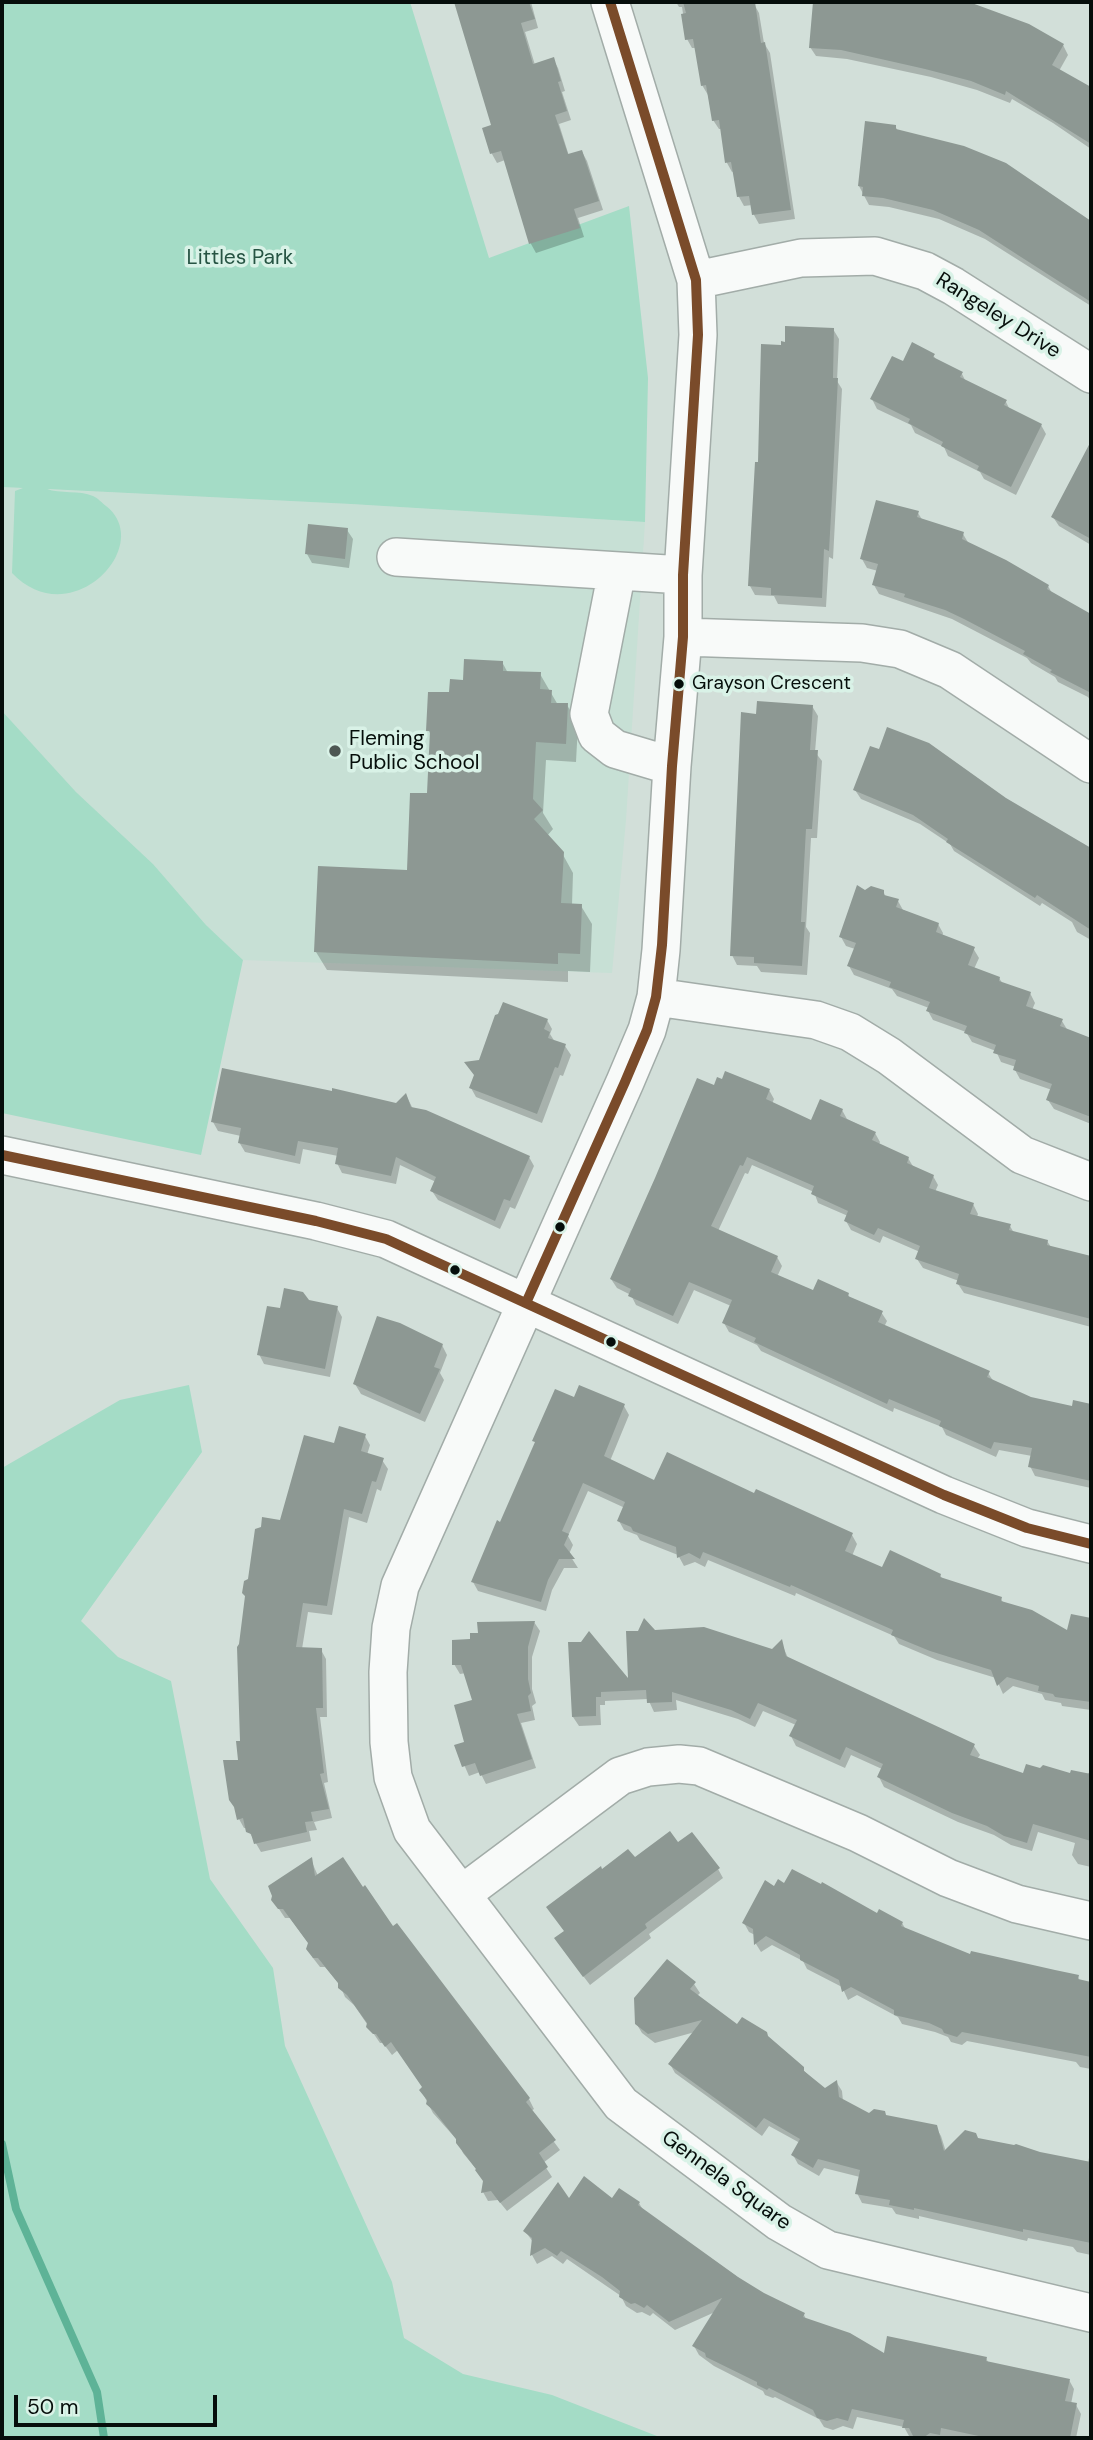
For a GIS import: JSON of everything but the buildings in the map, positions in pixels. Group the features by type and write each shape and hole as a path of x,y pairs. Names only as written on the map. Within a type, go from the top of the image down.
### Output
{"street":[{"name":"Gennela Square","path":"610,2 696,280 698,335 683,575 683,637 656,997 647,1030 625,1082 400,1586 391,1628 387,1672 393,1777 412,1830 621,2104 779,2222 828,2250 1091,2314"},
{"name":"Rangeley Drive","path":"696,280 801,258 875,256 925,271 953,286 1091,374"},
{"path":"396,557 683,575"},
{"path":"617,571 589,714 597,735 615,749 672,766"},
{"path":"683,637 862,643 900,649 950,670 1091,764"},
{"path":"656,997 817,1020 849,1032 889,1056 1022,1155 1091,1182"},
{"path":"2,1155 316,1221 386,1239 981,1511 1027,1528 1091,1544"},
{"path":"462,1894 620,1776 648,1767 679,1765 699,1766 733,1779 858,1833 948,1878 1006,1900 1091,1921"}],"shaded area":[{"name":"Fleming Public School","path":"2,487 645,522 626,820 612,973 243,960 206,925 153,864 76,792 2,711"}],"green space":[{"name":"Littles Park","path":"2,2 410,2 489,258 629,206 648,378 645,522 47,489 88,494 106,506 119,523 121,542 114,561 100,577 81,589 59,594 35,590 12,573 15,491 23,488 2,487"},
{"path":"2,711 76,792 153,864 206,925 243,960 201,1155 2,1113"},
{"path":"189,1385 202,1452 81,1621 118,1657 171,1681 210,1879 273,1968 285,2046 392,2282 404,2338 463,2374 552,2395 662,2438 2,2438 2,1468 120,1400"}],"waterway":[{"path":"2,2144 16,2209 97,2392 104,2438"}],"transit line":[{"path":"526,1303 625,1082 647,1030 656,997 683,637 683,575 698,335 696,280 610,2"},
{"path":"2,1155 316,1221 386,1239 944,1495 1027,1528 1091,1544"}],"place":[{"name":"Grayson Crescent","path":"679,684"},
{"name":"Fleming Public School","path":"335,751"}]}
